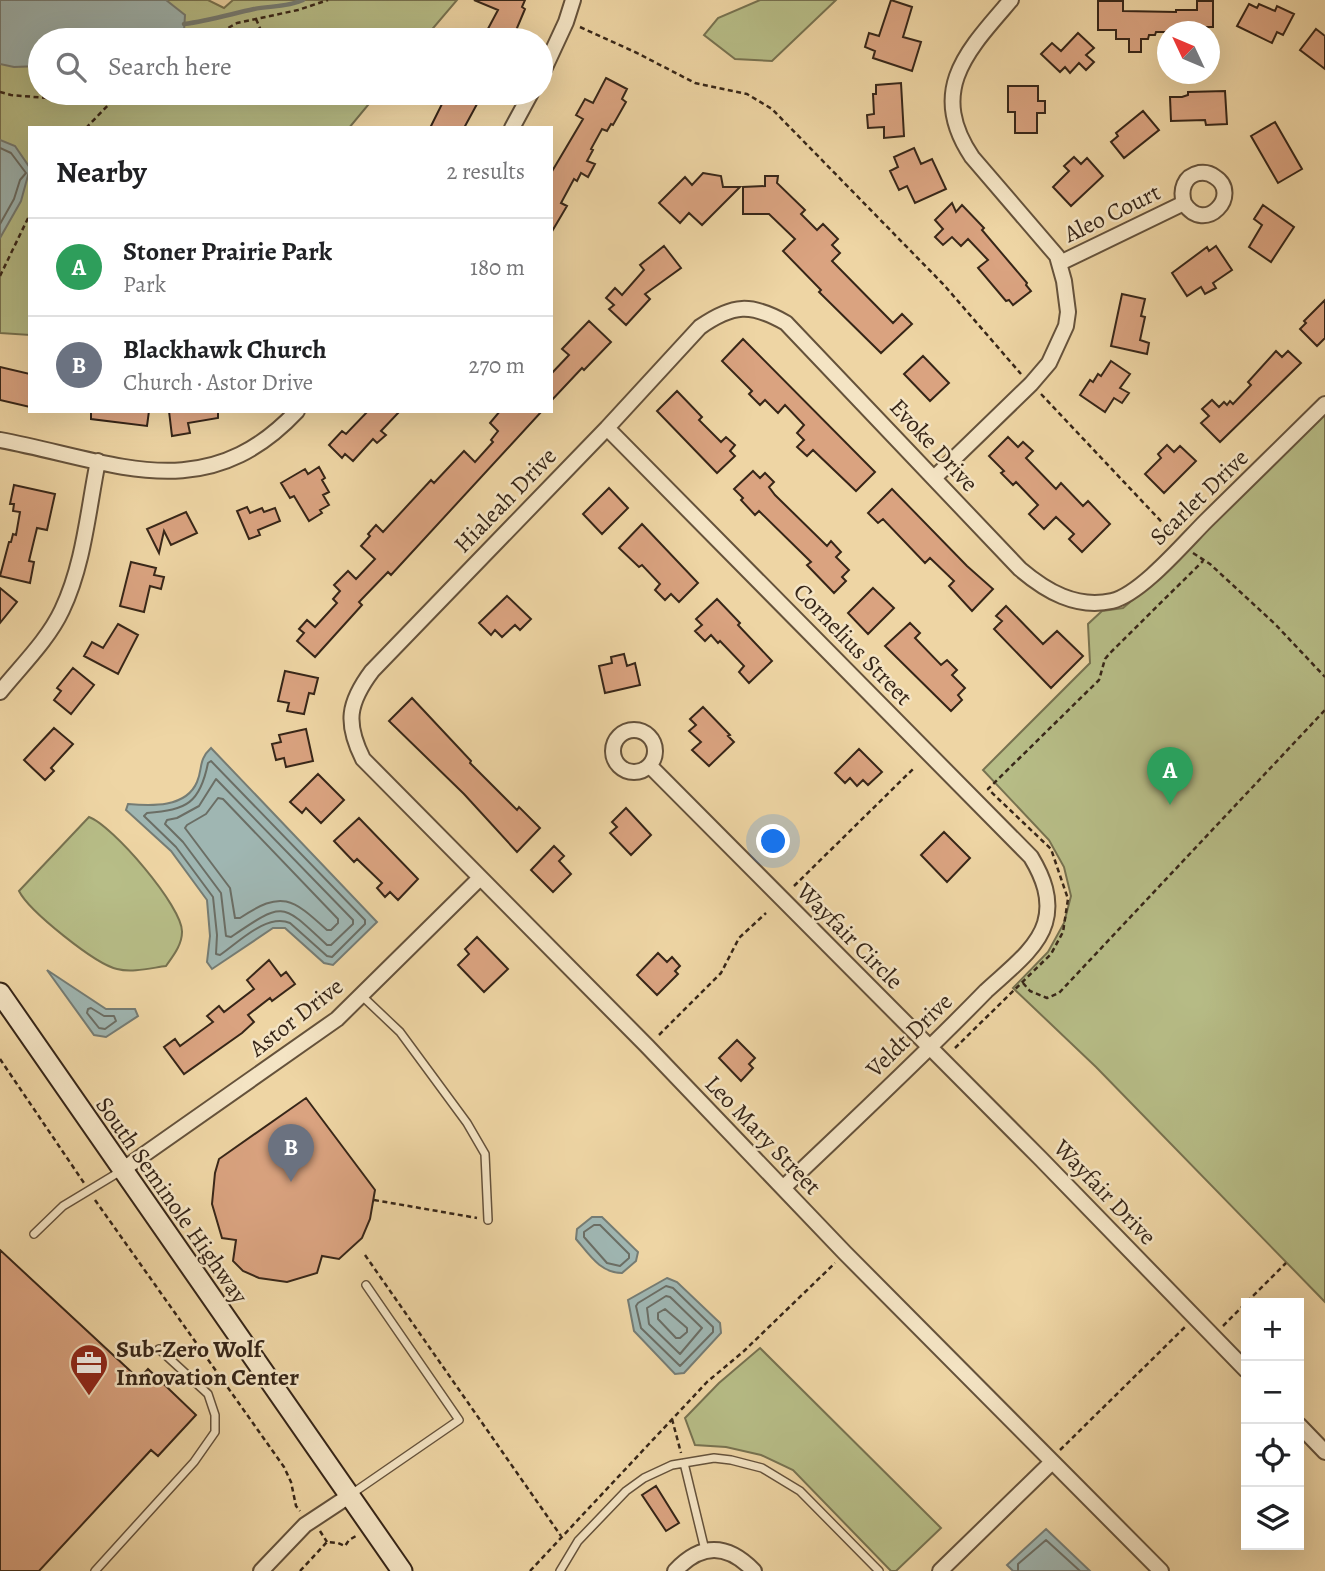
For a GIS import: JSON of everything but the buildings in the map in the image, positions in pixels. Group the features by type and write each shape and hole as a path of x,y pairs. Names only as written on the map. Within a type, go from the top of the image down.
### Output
{"street":[{"path":"553,50 573,0"},
{"path":"934,478 1031,384 1049,363 1066,326 1067,295 1060,263 1046,242 972,157 964,145 955,120 953,90 965,55 1011,0"},
{"path":"513,126 524,105"},
{"name":"Aleo Court","path":"1060,263 1184,203"},
{"name":"Hialeah Drive","path":"350,720 356,692 372,671 607,428 700,327 718,314 747,308"},
{"name":"Evoke Drive","path":"747,308 767,312 786,323 1020,569 1040,586 1072,601 1093,602"},
{"name":"Scarlet Drive","path":"1093,602 1113,600 1130,593 1325,404"},
{"path":"0,440 150,471 180,472 235,459 275,433 295,413"},
{"name":"Cornelius Street","path":"607,428 1031,857 1043,878 1048,903"},
{"path":"0,692 47,634 61,612 74,582 98,461"},
{"name":"Leo Mary Street","path":"350,720 355,743 363,760 647,1046 845,1253 1161,1571"},
{"name":"Wayfair Circle","path":"650,765 929,1048"},
{"name":"Astor Drive","path":"122,1170 337,1019 480,878"},
{"name":"Veldt Drive","path":"783,1188 1033,944 1045,923 1048,903"},
{"name":"South Seminole Highway","path":"0,993 401,1571"},
{"name":"Wayfair Drive","path":"929,1048 1241,1365"},
{"path":"1304,1430 1325,1452"},
{"path":"940,1571 1051,1461"},
{"path":"261,1571 305,1525 349,1496"},
{"path":"674,1571 685,1560 705,1550 733,1553 754,1571"}],"lane":[{"path":"361,995 400,1032 467,1123 485,1154 488,1220"},
{"path":"34,1234 64,1206 122,1170"},
{"path":"349,1496 459,1420 366,1285"},
{"path":"95,1571 194,1462 215,1432 215,1415 208,1394 159,1349"},
{"path":"560,1571 578,1541 626,1491 661,1469 714,1458 762,1468 800,1490 879,1571"},
{"path":"684,1463 705,1550"}],"path":[{"path":"228,28 237,23 298,10 328,0"},
{"path":"256,19 260,28"},
{"path":"566,22 637,52 695,83 747,94 772,109 944,285 1031,384"},
{"path":"0,92 28,97"},
{"path":"88,126 108,105"},
{"path":"0,276 28,218"},
{"path":"955,1048 1051,954 1063,932 1068,898 1051,849 988,789 1099,680 1105,659 1110,653 1203,561"},
{"path":"1023,983 1030,991 1047,998 1059,993 1325,710"},
{"path":"794,886 914,769"},
{"path":"659,1035 721,973 739,938 766,913"},
{"path":"0,1059 284,1467 291,1482 296,1506 302,1514"},
{"path":"374,1200 488,1220"},
{"path":"530,1571 672,1419 845,1253"},
{"path":"365,1255 562,1537"},
{"path":"1213,1336 1286,1263"},
{"path":"1051,1461 1194,1317"},
{"path":"672,1419 684,1463"},
{"path":"323,1535 327,1542"},
{"path":"327,1542 345,1546 349,1540"},
{"path":"300,1571 327,1542"}],"green space":[{"path":"0,0 208,0 224,8 233,0 457,0 433,28 28,28 28,105 368,105 351,126 28,126 28,335 0,333"},
{"path":"760,0 836,0 772,61 735,59 704,35 718,18"},
{"path":"1325,412 1325,1302 1096,1067 1013,988 1048,952 1064,923 1071,896 1064,867 1049,840 983,770 1090,663 1088,624 1102,611 1123,608 1143,591"},
{"path":"89,817 100,823 129,850 159,887 179,920 182,932 180,941 166,966 129,970 107,965 49,923 19,891"},
{"path":"760,1348 941,1528 896,1571 891,1571 793,1470 761,1455 726,1447 695,1445 685,1418 719,1383"}],"water":[{"path":"0,0 166,0 185,15 184,28 28,28 28,66 0,64"},
{"path":"0,140 15,146 28,165 28,175 21,201 0,238"},
{"path":"211,748 377,922 333,965 324,963 285,928 273,928 212,969 207,962 210,936 207,900 171,851 126,810 128,804 167,804 185,797 197,782 202,760"},
{"path":"47,970 106,1009 135,1009 138,1016 106,1037 94,1035"},
{"path":"592,1217 602,1217 638,1252 636,1261 622,1273 601,1266 576,1239 577,1229"},
{"path":"667,1278 677,1282 720,1323 721,1333 684,1373 675,1374 634,1331 628,1300"},
{"path":"1046,1529 1090,1571 1013,1571 1007,1565"}],"waterway":[{"path":"184,24 303,0"}],"place":[{"name":"Stoner Prairie Park","path":"1170,805"},
{"name":"Blackhawk Church","path":"291,1182"},
{"name":"Sub-Zero Wolf Innovation Center","path":"89,1397"}]}
